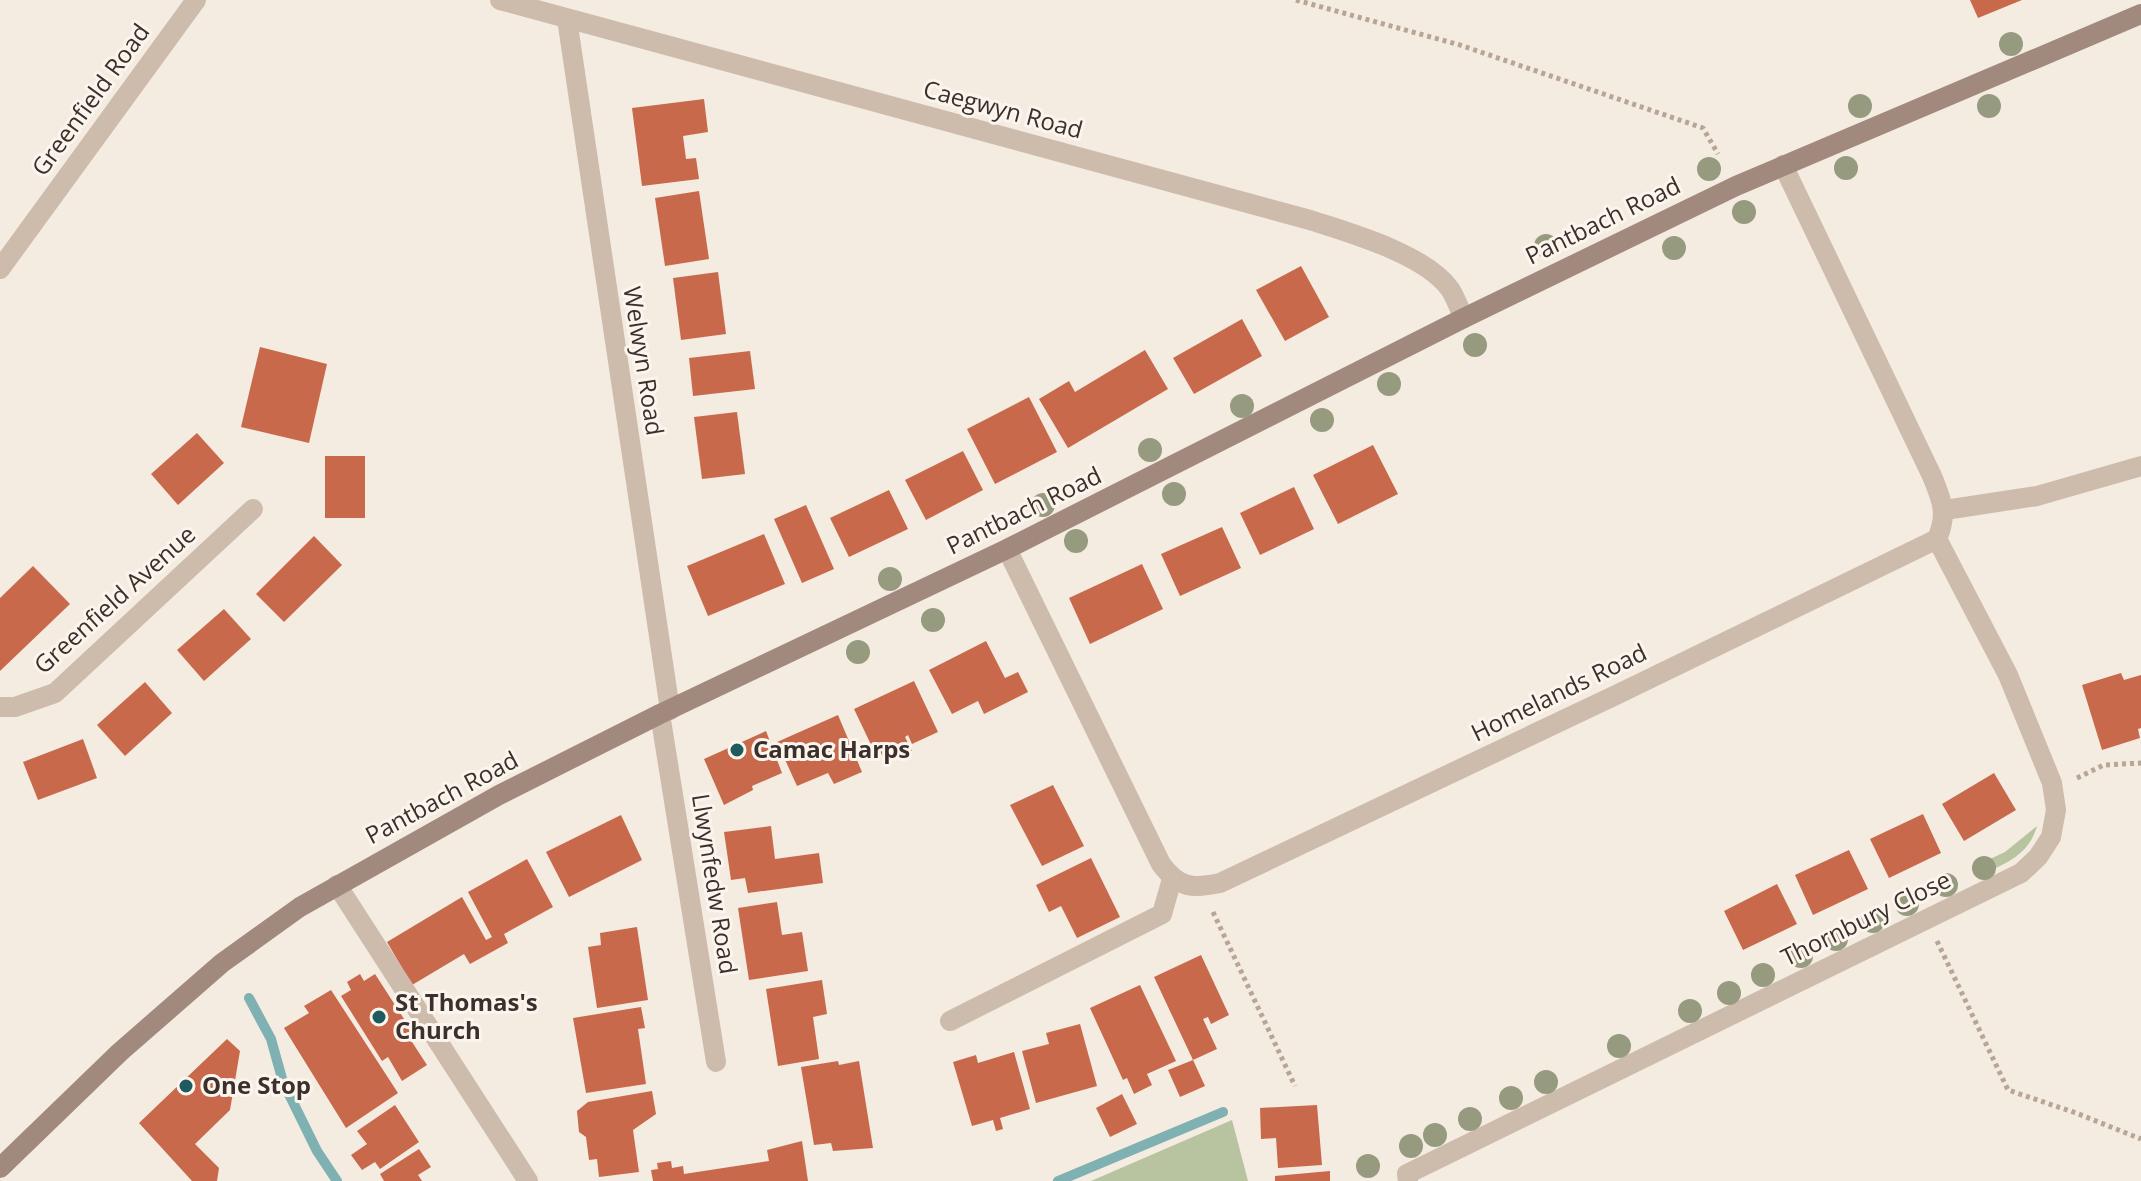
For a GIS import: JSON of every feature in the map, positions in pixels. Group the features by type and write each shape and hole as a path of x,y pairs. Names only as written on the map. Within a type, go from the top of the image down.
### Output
{"street":[{"name":"Greenfield Road","path":"0,269 196,0"},
{"name":"Caegwyn Road","path":"500,0 1310,220 1366,238 1435,274 1449,289 1464,318"},
{"name":"Pantbach Road","path":"0,1168 120,1052 213,971 300,907 499,795 1007,549 1464,318 1783,165 2136,10"},
{"name":"Welwyn Road","path":"567,19 665,712"},
{"path":"1783,165 1932,476 1945,510 1944,525 1937,539"},
{"path":"1945,510 2037,496 2141,466"},
{"name":"Greenfield Avenue","path":"0,707 15,707 55,693 253,509"},
{"name":"Homelands Road","path":"1172,879 1187,886 1220,883 1937,539"},
{"name":"Thornbury Close","path":"1408,1181 1407,1174 2021,873 2038,857 2051,837 2056,810 2052,783 2008,675 1937,539"},
{"path":"950,1021 1162,914 1172,879 1161,864 1007,549"},
{"name":"Llwynfedw Road","path":"665,712 716,1062"},
{"path":"337,885 528,1181"}],"path":[{"path":"1296,0 1460,45 1703,128 1718,154"},
{"path":"2072,780 2104,765 2141,763"},
{"path":"1213,912 1295,1086"},
{"path":"1935,937 2008,1090 2141,1139"}],"green space":[{"path":"2037,826 2022,851 1980,875 1975,866 2005,852"},
{"path":"1232,1120 1248,1181 1091,1181"}],"building":[{"path":"1970,0 2022,0 1978,18"},
{"path":"704,99 708,132 683,136 686,159 696,158 699,179 642,186 632,108"},
{"path":"699,191 709,259 665,266 655,198"},
{"path":"1301,266 1329,317 1285,341 1256,290"},
{"path":"718,272 726,334 681,340 673,278"},
{"path":"1242,319 1262,356 1194,394 1173,358"},
{"path":"260,347 327,364 309,443 241,427"},
{"path":"1145,350 1168,389 1068,448 1039,399 1069,381 1075,392"},
{"path":"750,351 755,389 693,396 689,358"},
{"path":"1029,397 1057,452 995,484 967,429"},
{"path":"737,412 745,474 702,479 694,417"},
{"path":"197,433 224,463 178,505 151,474"},
{"path":"1373,445 1398,494 1338,524 1313,475"},
{"path":"963,451 983,490 926,520 905,480"},
{"path":"325,456 365,456 365,518 325,518"},
{"path":"1294,487 1314,529 1260,555 1240,513"},
{"path":"889,490 908,529 849,557 830,518"},
{"path":"806,505 834,569 802,583 774,519"},
{"path":"1222,527 1241,568 1180,596 1161,554"},
{"path":"764,534 785,584 708,616 687,566"},
{"path":"314,536 342,565 284,622 256,594"},
{"path":"1142,564 1163,609 1090,644 1069,598"},
{"path":"33,566 70,604 0,671 0,598"},
{"path":"224,609 251,639 204,681 177,650"},
{"path":"986,641 1005,678 1018,672 1028,692 984,714 978,701 952,714 929,670"},
{"path":"2121,673 2124,680 2141,675 2140,738 2102,750 2082,685"},
{"path":"914,681 938,732 912,744 908,735 905,737 912,751 886,763 879,749 874,751 854,709"},
{"path":"145,682 172,713 125,756 97,725"},
{"path":"838,715 862,772 834,784 828,773 797,786 777,742"},
{"path":"766,731 782,773 752,786 753,790 724,805 704,759"},
{"path":"83,739 97,778 38,800 23,762"},
{"path":"1994,773 2016,810 1964,841 1942,804"},
{"path":"1053,785 1084,846 1042,866 1010,805"},
{"path":"1923,814 1941,853 1889,878 1870,839"},
{"path":"621,815 642,860 569,897 546,852"},
{"path":"771,826 775,859 819,853 823,883 748,893 745,878 731,880 724,832"},
{"path":"1849,850 1868,889 1813,915 1795,875"},
{"path":"1091,858 1120,917 1077,938 1061,906 1049,912 1036,885"},
{"path":"527,859 553,907 504,934 508,943 470,964 464,954 412,985 387,942 462,897 486,940 492,937 468,892"},
{"path":"1777,884 1797,924 1743,950 1724,911"},
{"path":"777,902 782,935 802,932 808,971 749,980 738,908"},
{"path":"637,927 648,1000 597,1008 588,947 601,945 600,933"},
{"path":"1201,955 1229,1015 1211,1024 1208,1017 1203,1019 1217,1049 1193,1060 1154,977"},
{"name":"St Thomas's Church","path":"360,974 364,981 375,974 417,1039 412,1042 427,1065 402,1081 388,1057 382,1061 341,996 351,990 347,982"},
{"path":"822,980 827,1014 813,1017 819,1059 778,1066 766,989"},
{"path":"1140,985 1176,1061 1147,1074 1152,1085 1134,1094 1127,1078 1123,1080 1090,1008"},
{"path":"331,990 398,1093 346,1128 284,1028 309,1013 304,1006"},
{"path":"641,1007 645,1028 638,1029 646,1084 586,1093 573,1018"},
{"path":"1080,1024 1097,1086 1036,1103 1022,1051 1049,1044 1046,1033"},
{"path":"227,1039 240,1051 230,1110 195,1144 219,1168 217,1181 192,1181 139,1123"},
{"path":"1014,1052 1030,1109 1000,1118 1003,1129 996,1131 993,1120 972,1126 953,1062 976,1055 978,1063"},
{"path":"1193,1060 1205,1086 1180,1097 1168,1070"},
{"path":"838,1061 839,1065 859,1061 873,1148 833,1151 831,1143 814,1145 801,1067"},
{"path":"652,1091 656,1114 633,1130 639,1172 599,1177 597,1159 589,1160 586,1137 579,1132 577,1111 588,1102"},
{"path":"1122,1094 1137,1124 1110,1137 1096,1108"},
{"path":"395,1105 419,1142 380,1169 375,1162 362,1170 351,1155 367,1144 357,1131"},
{"path":"1317,1105 1322,1165 1278,1168 1276,1138 1261,1139 1260,1108"},
{"path":"802,1141 808,1181 653,1181 651,1170 658,1169 657,1163 671,1161 672,1168 683,1166 684,1174 769,1161 767,1150"},
{"path":"419,1149 431,1167 418,1175 422,1181 384,1181 380,1174"},
{"path":"1330,1171 1330,1181 1275,1181 1275,1176"}],"waterway":[{"path":"249,998 271,1039 283,1082 317,1151 337,1181"},
{"path":"1058,1181 1223,1112"}],"place":[{"name":"Camac Harps","path":"737,750"},
{"name":"St Thomas's Church","path":"379,1017"},
{"name":"One Stop","path":"186,1086"}]}
